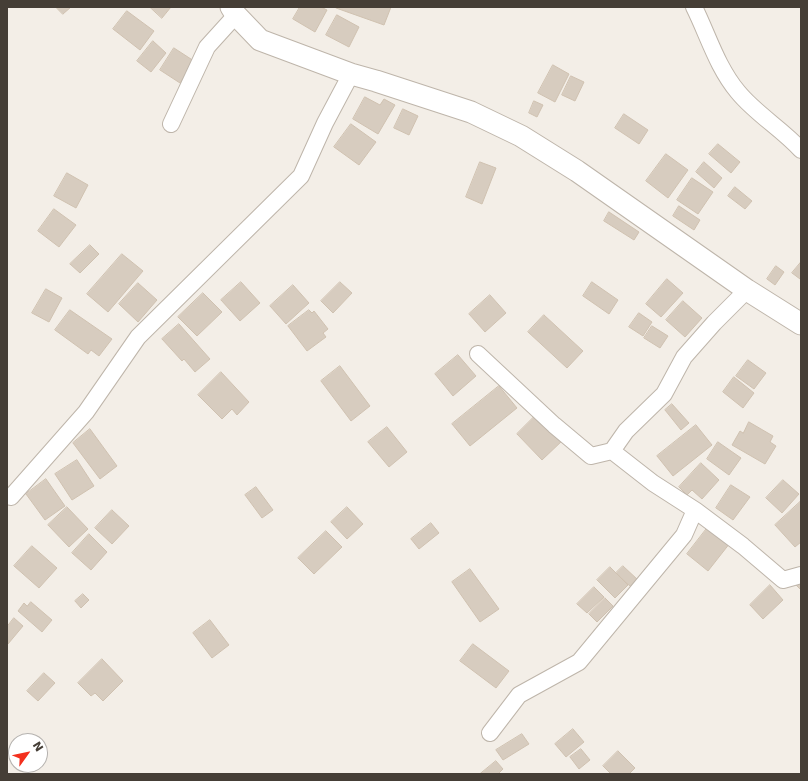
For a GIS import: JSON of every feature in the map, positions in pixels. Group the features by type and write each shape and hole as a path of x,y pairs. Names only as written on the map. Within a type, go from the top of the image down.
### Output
{"street":[{"path":"694,7 710,45 726,76 737,91 766,120 801,150"},
{"path":"171,124 207,47 233,11 260,40 350,74 472,112 521,136 577,171 747,290 801,324"},
{"path":"11,497 86,412 138,337 301,176 325,123 350,74"},
{"path":"478,354 554,425 591,456 612,451 626,431 664,394 684,357 714,323 747,290"},
{"path":"612,451 653,483 695,510 743,546 783,580 801,575"},
{"path":"490,733 519,695 579,662 684,535 695,510"}],"building":[{"path":"56,7 71,7 63,14"},
{"path":"150,7 171,7 162,18"},
{"path":"300,7 321,7 327,10 315,32 293,19"},
{"path":"336,7 391,7 384,25"},
{"path":"127,11 154,31 140,50 113,29"},
{"path":"337,15 359,27 349,47 326,35"},
{"path":"153,41 166,53 151,72 137,61"},
{"path":"174,48 194,61 180,83 160,70"},
{"path":"553,65 569,74 555,102 538,93"},
{"path":"571,76 584,82 575,101 562,95"},
{"path":"365,97 380,105 384,99 395,105 378,134 353,119"},
{"path":"534,101 543,105 537,117 529,113"},
{"path":"403,109 418,116 409,135 394,128"},
{"path":"624,114 648,130 639,144 615,128"},
{"path":"351,124 376,142 359,165 334,147"},
{"path":"718,144 740,162 731,173 709,154"},
{"path":"666,154 688,170 668,198 646,181"},
{"path":"480,162 496,168 482,204 466,197"},
{"path":"704,162 722,178 714,188 696,172"},
{"path":"67,173 88,185 76,208 54,196"},
{"path":"692,178 713,192 698,214 677,200"},
{"path":"735,187 752,201 745,209 728,196"},
{"path":"679,206 700,220 694,230 673,216"},
{"path":"54,209 76,225 59,247 38,231"},
{"path":"609,212 639,232 634,240 604,221"},
{"path":"90,245 99,254 80,273 70,264"},
{"path":"122,254 143,271 108,312 87,294"},
{"path":"801,262 801,278 800,279 792,273"},
{"path":"776,266 784,272 775,285 767,279"},
{"path":"667,279 683,293 661,317 646,304"},
{"path":"241,282 260,303 240,321 221,300"},
{"path":"340,282 352,293 333,313 321,301"},
{"path":"592,282 618,300 609,314 583,296"},
{"path":"138,283 157,300 138,322 119,304"},
{"path":"293,285 309,303 286,324 270,306"},
{"path":"46,289 62,298 49,322 32,313"},
{"path":"203,293 222,312 197,336 178,317"},
{"path":"490,295 506,313 485,332 469,314"},
{"path":"683,301 702,318 685,337 666,320"},
{"path":"70,310 112,339 99,356 91,350 88,354 55,330"},
{"path":"309,310 312,313 314,311 328,329 323,333 326,337 307,351 288,326"},
{"path":"639,313 652,322 643,336 629,327"},
{"path":"544,315 583,351 567,368 528,332"},
{"path":"179,324 210,359 195,372 184,359 182,361 162,339"},
{"path":"652,326 668,336 660,348 644,338"},
{"path":"458,355 476,376 453,396 435,374"},
{"path":"748,360 766,373 754,389 736,376"},
{"path":"340,366 370,406 351,421 321,381"},
{"path":"221,372 249,402 237,415 232,409 222,419 198,395"},
{"path":"734,377 754,393 743,408 723,392"},
{"path":"499,386 517,408 470,446 452,424"},
{"path":"672,404 689,423 681,430 665,410"},
{"path":"537,414 563,440 542,460 517,434"},
{"path":"749,422 773,436 770,442 776,446 765,464 732,445 740,431 743,433"},
{"path":"696,425 712,445 673,476 657,456"},
{"path":"387,427 407,452 389,467 368,442"},
{"path":"90,429 117,466 100,479 73,443"},
{"path":"718,442 741,458 729,475 707,459"},
{"path":"77,460 94,486 72,500 55,474"},
{"path":"701,463 719,480 702,499 692,490 687,495 679,487"},
{"path":"46,479 65,506 45,520 26,494"},
{"path":"783,480 799,494 782,513 766,498"},
{"path":"731,485 750,497 733,520 716,508"},
{"path":"256,487 273,510 262,518 245,495"},
{"path":"800,502 801,542 795,547 775,525"},
{"path":"67,507 88,529 69,547 48,525"},
{"path":"347,507 363,524 347,539 331,522"},
{"path":"112,510 129,526 112,544 95,528"},
{"path":"431,523 439,533 419,549 411,539"},
{"path":"708,527 730,543 708,571 687,554"},
{"path":"326,531 342,547 314,574 298,558"},
{"path":"89,534 107,552 91,570 72,553"},
{"path":"32,546 57,568 39,588 14,566"},
{"path":"623,566 638,580 631,587 616,573"},
{"path":"610,567 628,585 615,598 597,580"},
{"path":"470,569 499,609 480,622 452,582"},
{"path":"801,578 801,588 800,589 795,584"},
{"path":"770,585 783,600 763,619 750,605"},
{"path":"594,587 604,597 587,613 577,604"},
{"path":"83,594 89,600 81,608 75,601"},
{"path":"605,598 613,606 597,622 589,614"},
{"path":"31,602 52,620 42,632 18,611 24,603 27,606"},
{"path":"14,618 23,626 8,644 7,627"},
{"path":"210,620 229,645 212,658 193,633"},
{"path":"473,644 509,671 496,688 460,661"},
{"path":"102,659 123,681 103,701 95,693 91,696 78,683"},
{"path":"44,673 55,683 38,701 27,691"},
{"path":"573,729 584,742 566,757 555,744"},
{"path":"522,734 529,744 503,760 496,750"},
{"path":"581,749 590,760 579,769 570,757"},
{"path":"618,751 635,768 629,774 611,774 603,766"},
{"path":"496,761 503,769 498,774 480,774"}]}
